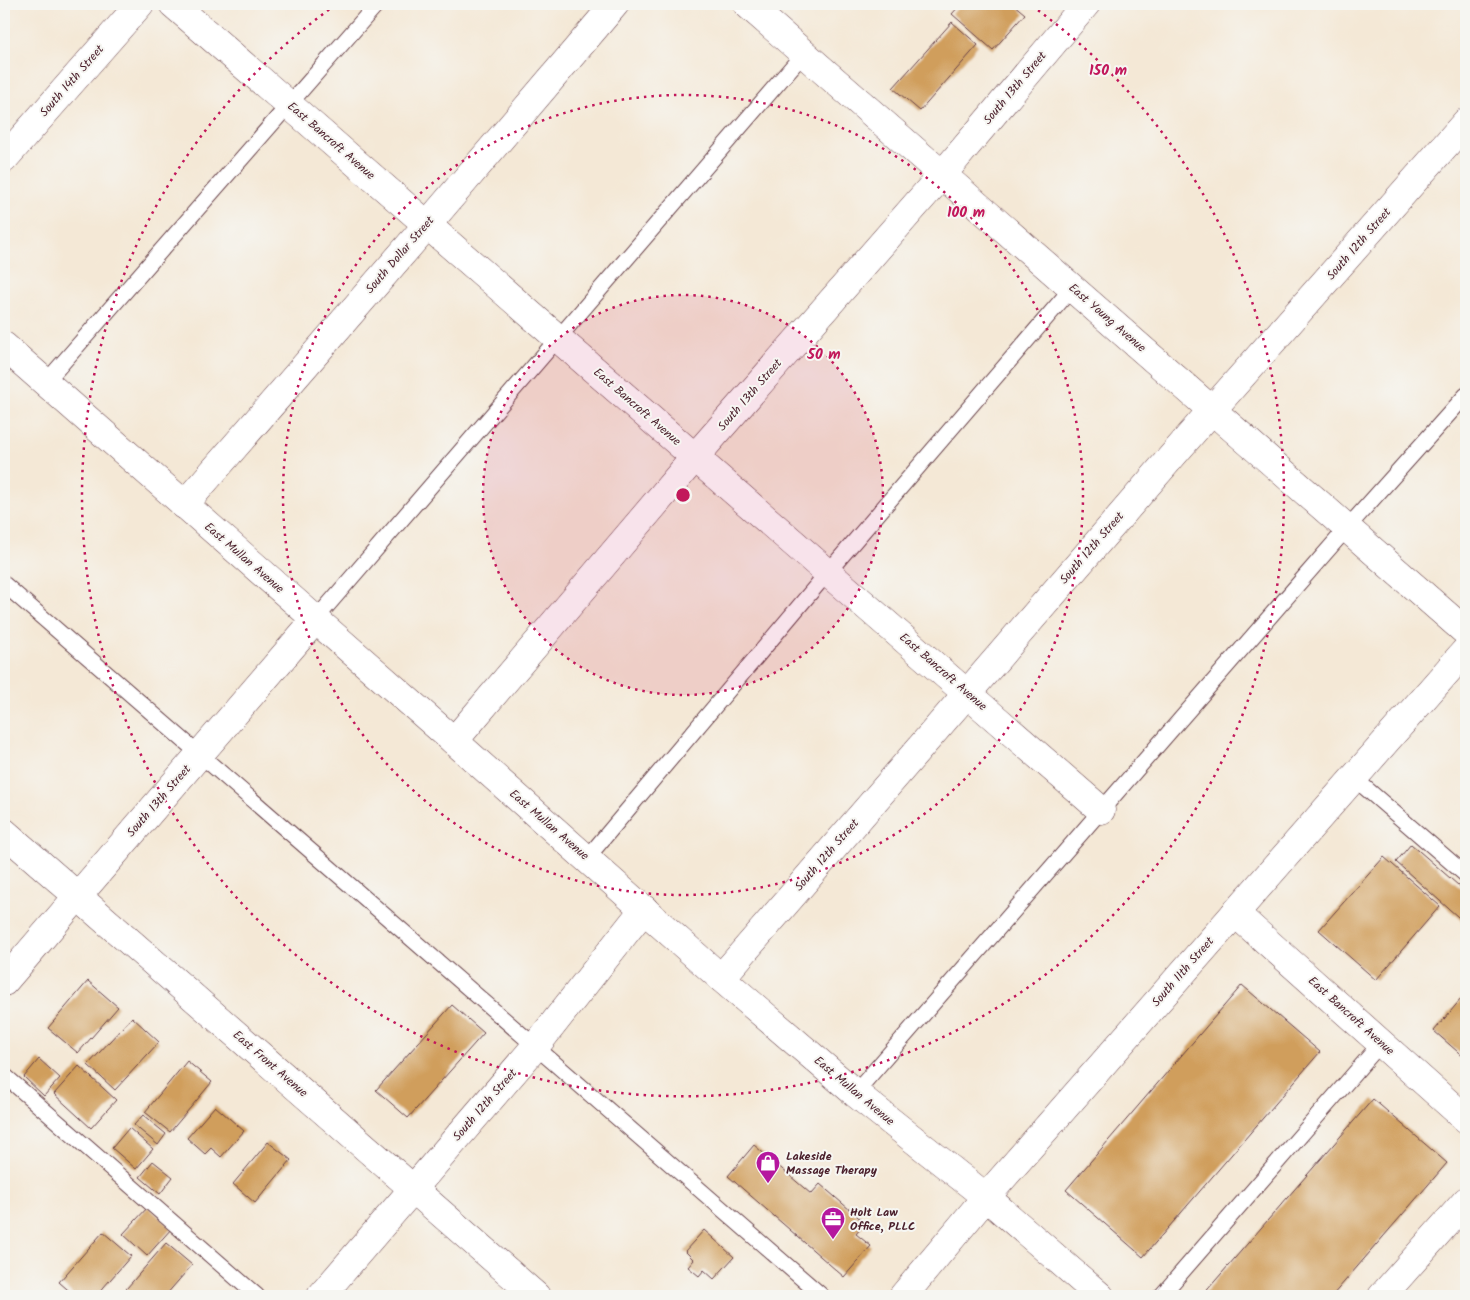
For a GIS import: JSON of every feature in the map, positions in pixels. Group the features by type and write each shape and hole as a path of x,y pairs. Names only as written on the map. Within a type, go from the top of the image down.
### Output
{"street":[{"name":"South 14th Street","path":"4,159 140,4"},
{"name":"East Bancroft Avenue","path":"173,4 1101,810"},
{"name":"South Dollar Street","path":"184,504 427,225 615,4"},
{"name":"East Young Avenue","path":"747,4 1466,632"},
{"name":"South 13th Street","path":"454,741 695,457 942,175 1086,4"},
{"name":"South 12th Street","path":"721,978 1212,410 1466,122"},
{"name":"East Mullan Avenue","path":"4,346 721,978 855,1093 986,1197 1100,1296"},
{"name":"South 13th Street","path":"4,982 315,620"},
{"name":"South 11th Street","path":"903,1296 986,1197 1466,650"},
{"name":"East Front Avenue","path":"4,832 536,1296"},
{"name":"South 12th Street","path":"320,1296 535,1046 644,909"},
{"name":"East Bancroft Avenue","path":"1235,913 1466,1119"},
{"path":"1387,1295 1466,1201"}],"lane":[{"path":"45,382 377,4"},
{"path":"315,620 804,54"},
{"path":"587,858 828,572 1072,288"},
{"path":"855,1093 1347,528 1466,395"},
{"path":"4,584 822,1296"},
{"path":"1354,778 1466,875"},
{"path":"1161,1296 1381,1043"},
{"path":"4,1075 257,1296"}],"building":[{"path":"961,4 1013,4 1025,14 993,50 952,14"},
{"path":"952,22 978,45 920,111 893,88"},
{"path":"1411,844 1466,892 1466,924 1396,862"},
{"path":"1384,857 1440,906 1376,980 1319,930"},
{"path":"88,981 118,1007 78,1053 48,1028"},
{"path":"1242,985 1320,1052 1143,1257 1066,1190"},
{"path":"1466,993 1466,1059 1434,1031"},
{"path":"452,1005 484,1033 408,1118 376,1090"},
{"path":"132,1017 159,1042 115,1090 88,1065"},
{"path":"39,1059 60,1078 44,1096 24,1077"},
{"path":"187,1061 212,1082 170,1132 145,1112"},
{"path":"79,1066 116,1100 91,1128 54,1094"},
{"path":"1373,1099 1447,1163 1332,1296 1202,1296"},
{"path":"215,1106 244,1131 221,1157 211,1148 205,1154 187,1138"},
{"path":"143,1115 166,1134 158,1145 134,1125"},
{"path":"129,1128 153,1149 136,1169 112,1148"},
{"path":"268,1142 291,1160 255,1203 233,1184"},
{"path":"754,1145 811,1194 820,1184 865,1223 856,1234 871,1246 844,1277 728,1176"},
{"path":"153,1161 173,1177 160,1194 140,1177"},
{"path":"148,1207 172,1228 147,1256 123,1234"},
{"path":"704,1230 734,1257 714,1279 704,1270 699,1276 688,1267 694,1260 685,1251"},
{"path":"103,1232 131,1256 96,1296 75,1296 59,1282"},
{"path":"166,1243 192,1265 165,1296 120,1296"}],"place":[{"name":"Lakeside Massage Therapy","path":"768,1184"},
{"name":"Holt Law Office, PLLC","path":"833,1240"}]}
